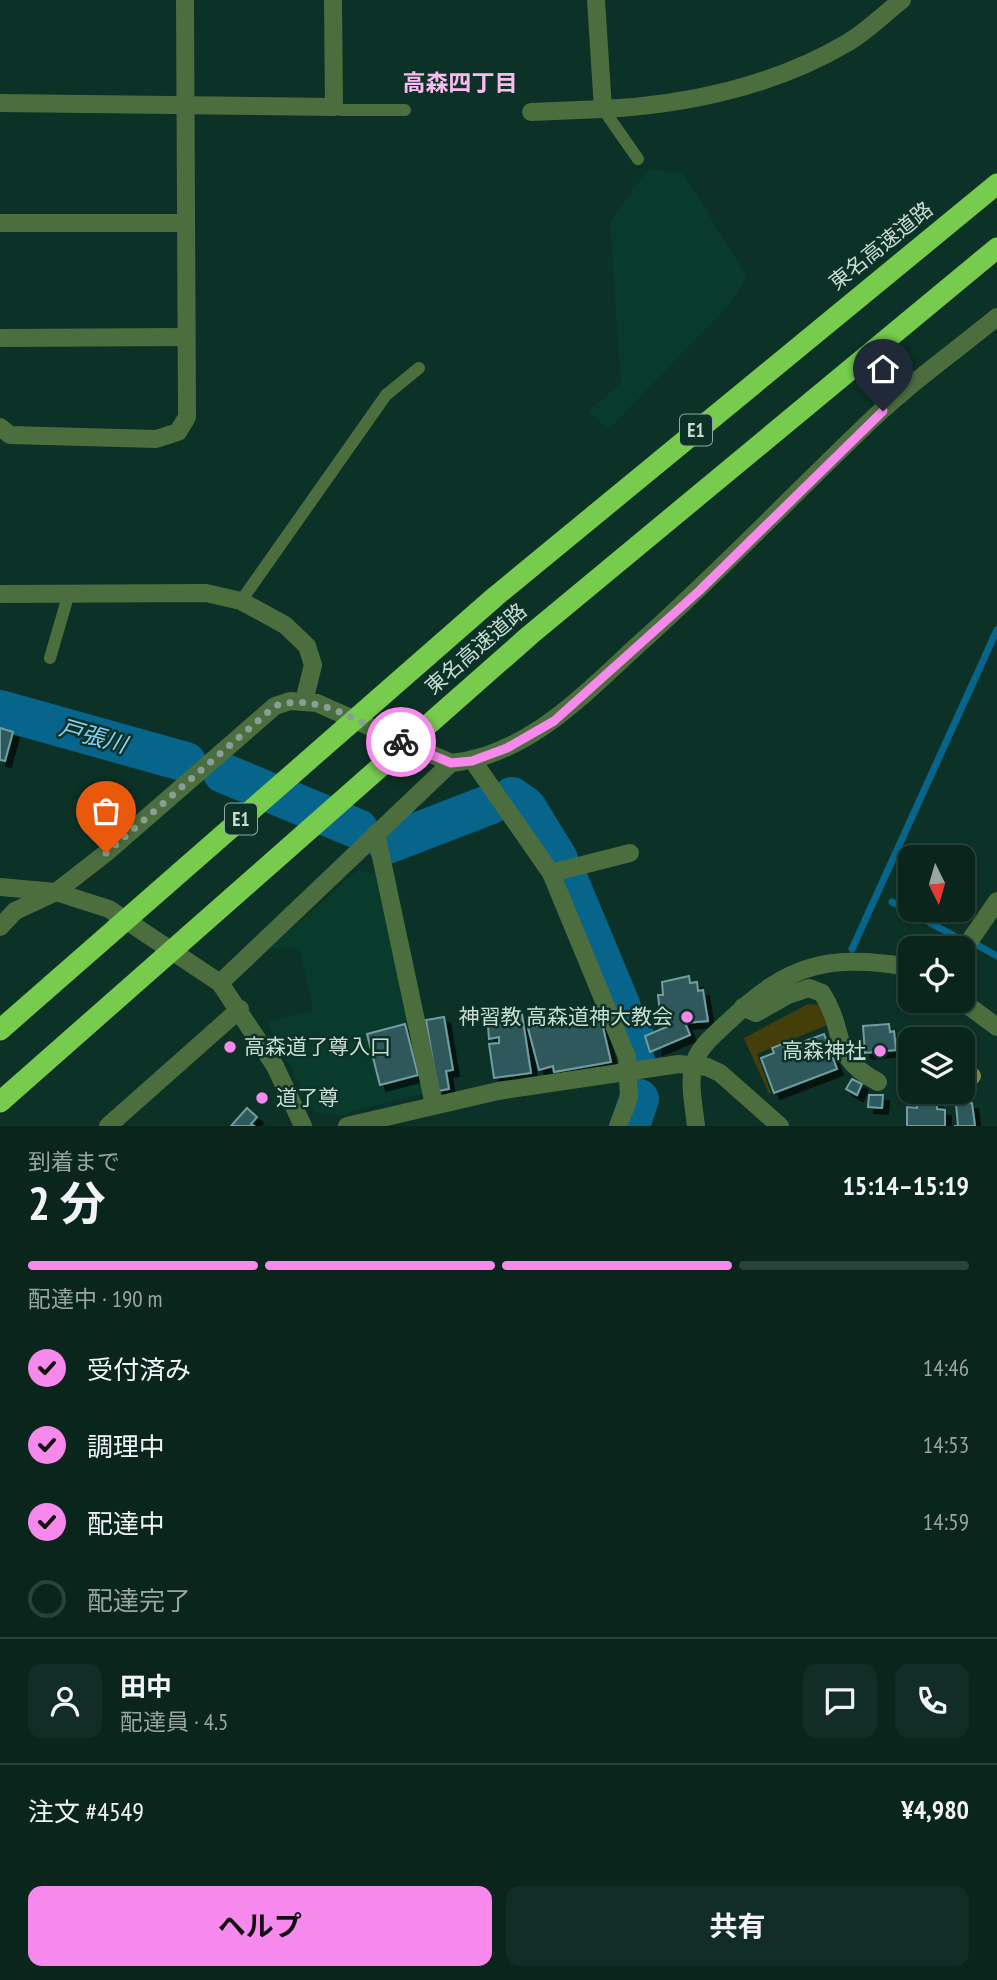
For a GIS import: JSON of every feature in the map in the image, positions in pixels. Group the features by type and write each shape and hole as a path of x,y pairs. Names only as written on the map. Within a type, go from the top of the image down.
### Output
{"highway":[{"name":"東名高速道路","path":"0,1030 507,587 997,184"},
{"name":"東名高速道路","path":"0,1102 119,994 530,635 997,248"}],"street":[{"path":"0,427 10,435 156,439 178,432 187,416 184,223 186,0"},
{"path":"0,103 334,107 333,0"},
{"path":"596,0 603,109"},
{"path":"531,112 657,106 720,93 800,66 848,43 902,0"},
{"path":"0,223 184,223"},
{"path":"0,927 15,911 56,892 106,853 262,716 290,701 317,703 451,763 472,761 507,748 554,721 718,573 864,426 997,317"},
{"path":"0,338 186,337"},
{"path":"0,594 206,593 241,601 285,625 307,646 313,665 304,701"},
{"path":"472,761 551,873 630,1070 629,1098 618,1126"},
{"path":"220,983 451,763"},
{"path":"376,833 434,1105"},
{"path":"551,873 630,853"},
{"path":"0,887 56,892 109,909 220,983 240,1009 275,1066 303,1126"},
{"path":"972,936 997,901"},
{"path":"696,1126 693,1065 704,1045 743,1007 777,982 822,963 837,960 898,966"},
{"path":"743,1007 756,1013 788,995 809,988 822,993 832,1012 846,1059 878,1082"},
{"path":"108,1126 240,1009"},
{"path":"975,1011 997,1027"},
{"path":"347,1126 434,1105 630,1070 679,1064 720,1073 780,1126"}],"lane":[{"path":"334,107 341,110 405,110"},
{"path":"603,109 638,159"},
{"path":"241,601 386,396 419,368"},
{"path":"50,658 69,593"}],"shaded area":[{"path":"648,169 683,173 747,277 733,300 608,430 588,411 621,383 610,223"},
{"path":"358,870 375,874 424,1090 421,1094 340,1115 315,1112 266,1022 313,1010 300,949 270,948"},
{"path":"808,1004 821,1005 827,1025 757,1054 771,1093 769,1094 744,1038"}],"building":[{"path":"0,728 13,732 5,761 0,760"},
{"name":"神習教 高森道神大教会","path":"689,976 690,983 697,982 698,991 703,990 708,1021 685,1023 690,1035 650,1052 645,1036 671,1025 671,1022 666,1022 665,1012 660,1013 658,995 663,995 662,982"},
{"path":"599,1010 611,1062 554,1072 553,1066 539,1070 528,1028"},
{"path":"522,1014 531,1073 494,1078 489,1044 499,1043 499,1037 489,1039 488,1026 499,1025 498,1018"},
{"path":"444,1017 453,1070 446,1071 449,1089 438,1091 426,1020"},
{"path":"405,1024 418,1075 380,1085 367,1034"},
{"path":"889,1024 890,1032 894,1031 896,1050 865,1053 863,1026"},
{"path":"824,1034 837,1069 774,1093 761,1058 774,1053 772,1048 790,1041 792,1046"},
{"path":"852,1079 862,1084 857,1095 846,1089"},
{"path":"869,1095 883,1095 882,1108 868,1107"},
{"path":"917,1104 937,1104 937,1109 945,1110 945,1126 907,1126 907,1107 917,1108"},
{"path":"956,1104 972,1104 975,1126 958,1126"},
{"path":"247,1108 257,1117 251,1124 254,1126 231,1126"}],"waterway":[{"path":"852,949 997,630"},
{"name":"戸張川","path":"0,710 186,762"},
{"name":"戸張川","path":"223,773 358,829"},
{"name":"戸張川","path":"512,797 526,807 558,859"},
{"name":"戸張川","path":"387,844 491,804"},
{"name":"戸張川","path":"566,875 621,1007"},
{"path":"892,902 954,936"},
{"path":"977,945 997,956"},
{"name":"戸張川","path":"627,1020 642,1055"},
{"name":"戸張川","path":"630,1126 639,1099"}],"way so far":[{"path":"106,853 275,706 290,701 317,703 401,742"}],"place":[{"name":"神習教 高森道神大教会","path":"687,1017"},
{"name":"高森道了尊入口","path":"230,1047"},
{"name":"高森神社","path":"880,1051"},
{"name":"道了尊","path":"262,1098"}],"district":[{"name":"高森四丁目","path":"460,83"}],"route":[{"path":"401,742 451,763 472,761 507,748 554,721 699,591 864,426 883,411"}]}
